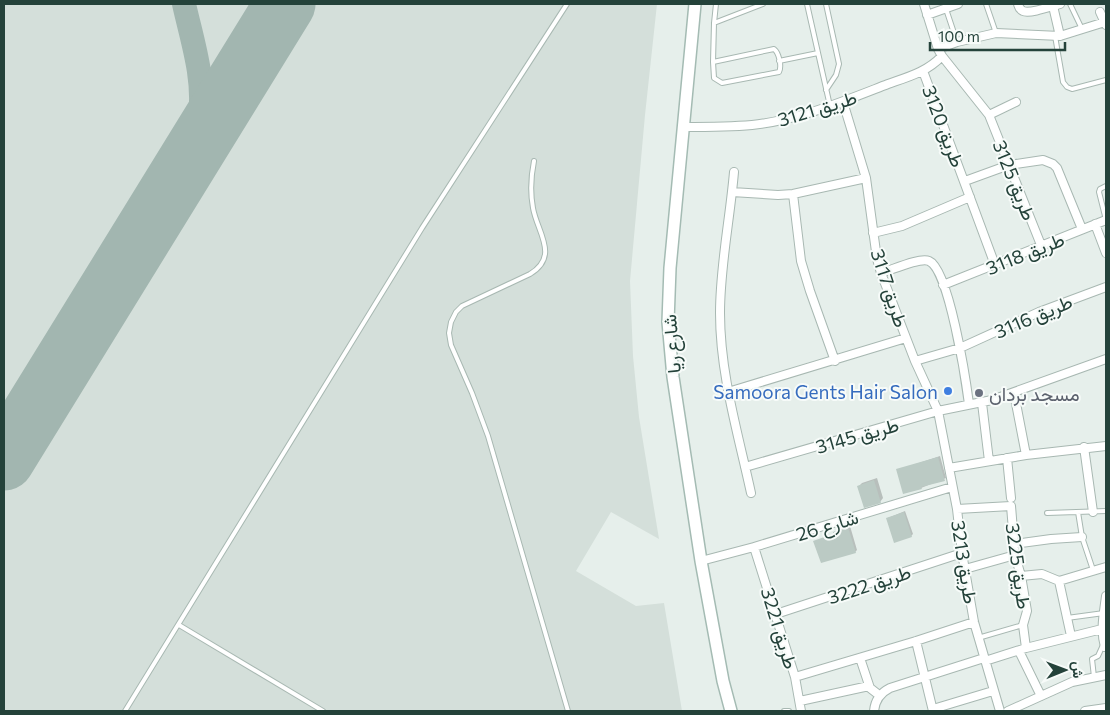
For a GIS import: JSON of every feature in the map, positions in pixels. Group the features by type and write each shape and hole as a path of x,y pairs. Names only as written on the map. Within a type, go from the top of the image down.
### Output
{"main road":[{"name":"شارع ريا","path":"695,4 670,268 668,322 671,359 701,561 730,711"},
{"name":"شارع ريا","path":"723,681 724,711"}],"street":[{"name":"طريق 3125","path":"924,4 940,52 989,115 1041,245"},
{"path":"927,15 958,4"},
{"path":"1018,4 1020,9 1024,11 1057,5 1058,36"},
{"path":"1100,12 1106,24"},
{"name":"طريق 3121","path":"683,127 753,124 783,119 843,102 923,71 936,62 940,52 957,42 996,34 1058,36 1106,24"},
{"name":"طريق 3120","path":"923,71 995,265"},
{"name":"طريق 3117","path":"843,102 866,178 881,274 915,361 938,411"},
{"name":"طريق 3125","path":"989,115 1016,102"},
{"name":"طريق 3120","path":"965,181 1009,165 1043,160 1053,164 1082,229"},
{"path":"734,172 720,290 721,336 728,392 751,493"},
{"path":"732,192 793,194 866,178"},
{"path":"793,194 801,261 807,284 835,361"},
{"path":"874,233 902,226 970,197"},
{"name":"طريق 3118","path":"943,285 1106,220"},
{"path":"1095,224 1106,253"},
{"path":"881,274 922,260 928,260 935,267 943,285 960,348 969,404"},
{"name":"طريق 3116","path":"915,361 960,348 1039,312 1106,287"},
{"path":"728,392 906,338"},
{"name":"طريق 3145","path":"745,467 938,411 982,403 1106,359"},
{"path":"1014,393 1026,455"},
{"path":"982,403 989,461"},
{"name":"طريق 3213","path":"938,411 957,510 962,553 974,622 1000,711"},
{"path":"949,468 1026,455 1106,446"},
{"path":"1084,447 1093,512"},
{"name":"طريق 3225","path":"1007,458 1010,498"},
{"name":"شارع 26","path":"701,561 754,547 952,486"},
{"name":"طريق 3225","path":"957,510 1010,506 1015,555 1027,611 1023,625 1022,650 1041,696"},
{"path":"1014,544 1082,537"},
{"name":"طريق 3221","path":"754,547 795,677 801,711"},
{"name":"طريق 3222","path":"776,614 962,553"},
{"path":"965,569 1015,555"},
{"path":"1021,576 1042,574 1059,581 1106,567"},
{"path":"1059,581 1070,636"},
{"path":"1105,647 1104,613 1106,596"},
{"path":"795,677 974,622"},
{"path":"874,711 879,695 890,688 984,660 1104,628"},
{"path":"916,641 933,710 993,691"},
{"path":"860,658 869,686 872,691 879,695"},
{"path":"1008,711 1072,682 1106,675"},
{"path":"800,701 869,686"},
{"path":"1086,711 1106,708"}],"lane":[{"path":"125,711 422,228 567,4"},
{"path":"713,62 772,49 777,51 780,69 777,72 722,83 714,78 713,62 714,23 716,4"},
{"path":"714,23 763,4"},
{"path":"807,4 830,106"},
{"path":"826,4 838,64 836,75 826,90"},
{"path":"986,4 996,34"},
{"path":"1070,4 1082,30"},
{"path":"946,8 957,42"},
{"path":"1058,36 1063,82 1066,87 1072,89 1106,80"},
{"path":"779,61 818,53"},
{"path":"534,160 532,198 536,222 546,246 544,260 536,271 462,306 453,317 449,334 451,345 488,436 568,711"},
{"path":"1106,186 1100,189 1099,192 1106,220"},
{"path":"1047,513 1106,511"},
{"path":"1078,512 1082,537 1093,571"},
{"path":"1067,618 1104,613"},
{"path":"179,625 323,711"},
{"path":"978,638 1023,625"},
{"path":"1094,677 1092,659 1098,656 1105,647"},
{"path":"784,711 789,711"}],"shaded area":[{"path":"4,4 657,4 630,281 633,356 639,417 659,539 611,512 576,571 636,606 664,603 682,711 4,711"}],"building":[{"path":"938,457 945,481 903,494 896,469"},
{"path":"874,480 881,503 864,508 857,486"},
{"path":"904,512 912,537 894,543 886,518"},
{"path":"848,527 856,553 821,563 813,541"}],"taxiway":[{"path":"184,4 197,59 201,88 199,122 188,161"}],"runway":[{"path":"4,460 285,4"}],"place":[{"name":"Samoora Gents Hair Salon","path":"948,391"},
{"name":"مسجد بردان","path":"979,393"}]}
